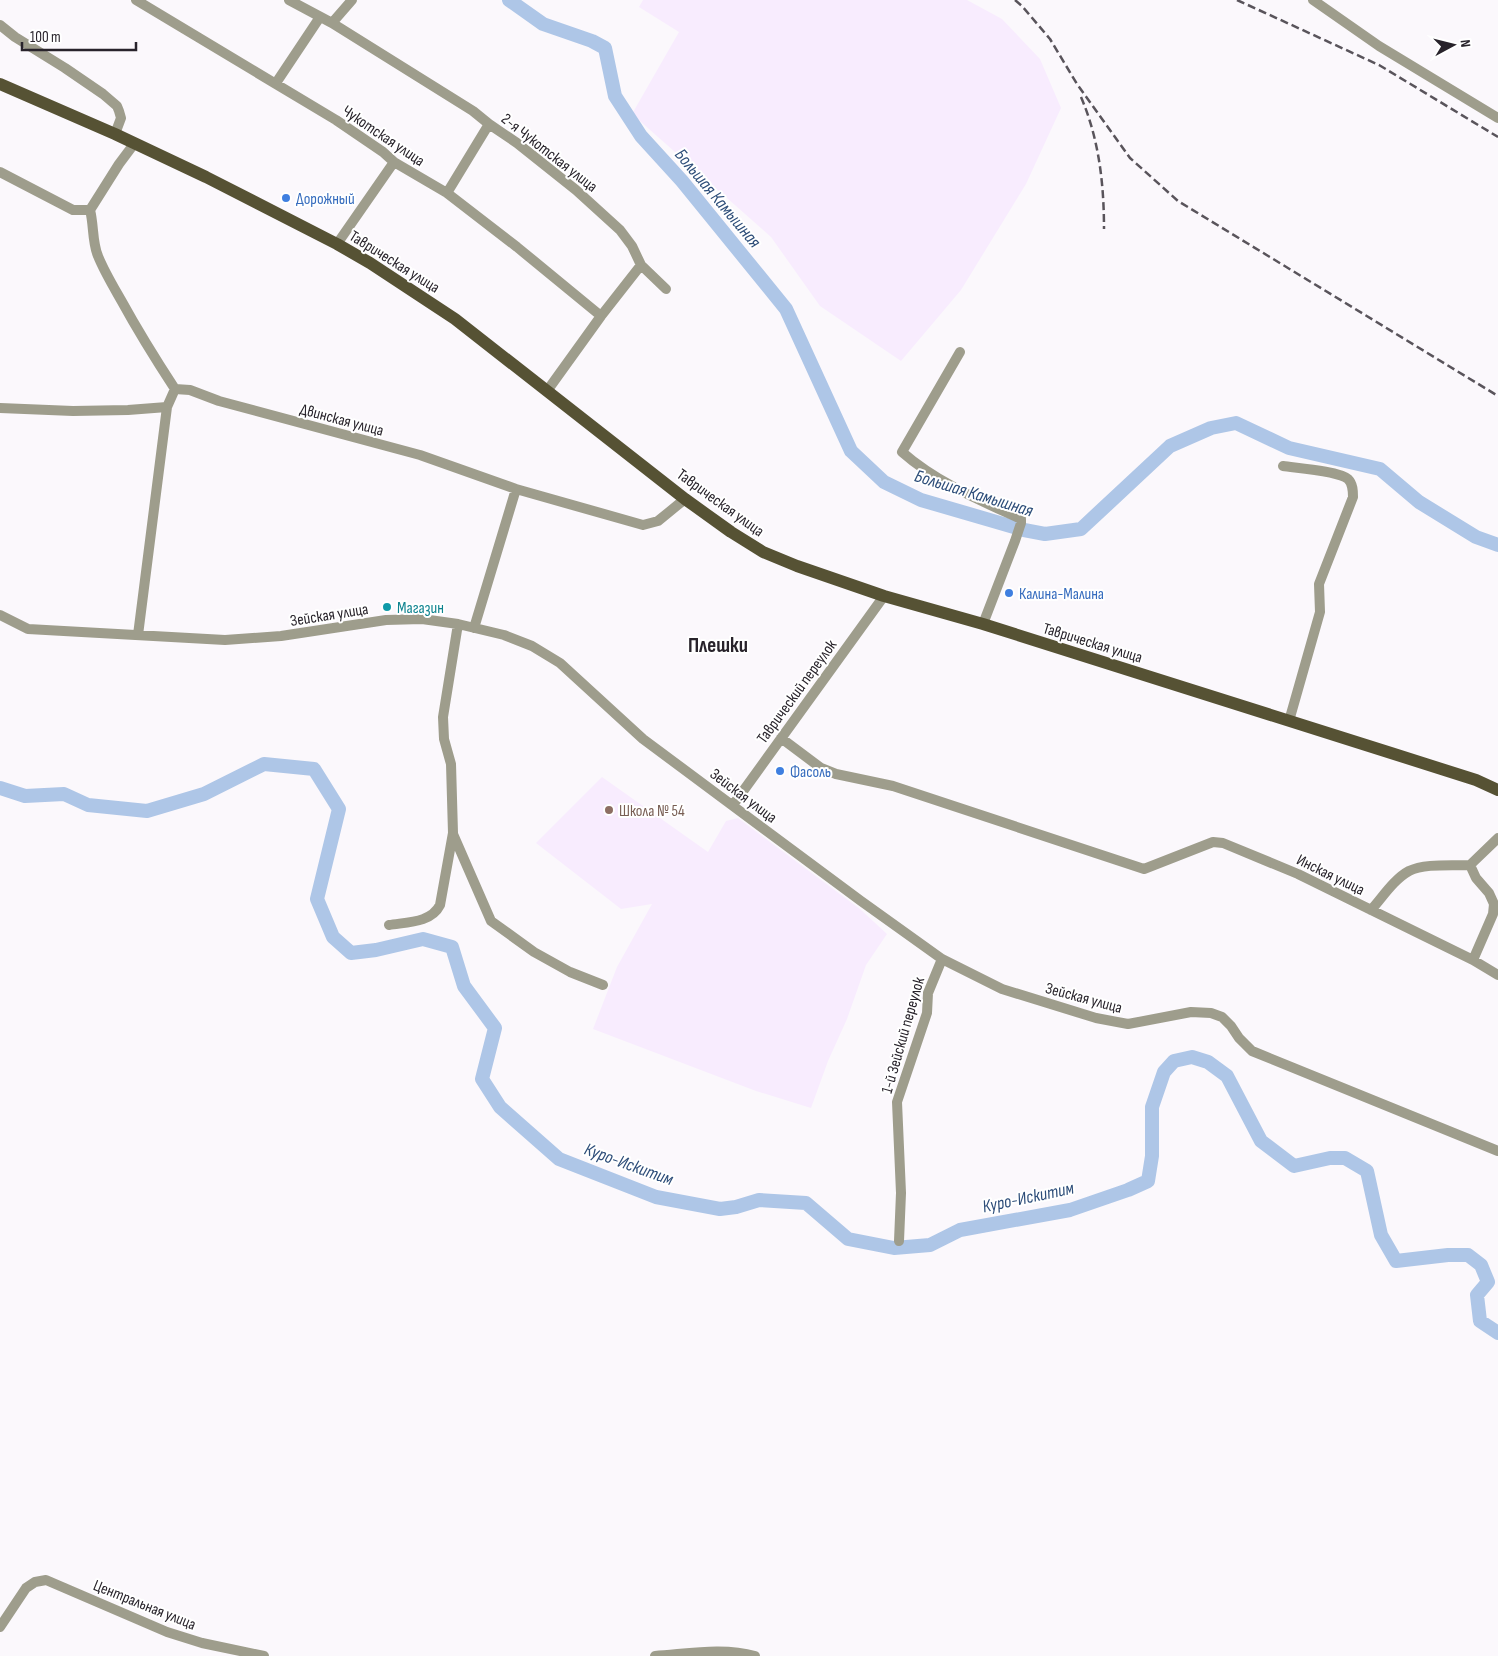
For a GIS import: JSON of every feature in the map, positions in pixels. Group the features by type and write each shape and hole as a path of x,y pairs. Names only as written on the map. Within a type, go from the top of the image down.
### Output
{"main road":[{"name":"Таврическая улица","path":"0,84 206,177 337,244 370,263 455,319 685,498 731,532 763,552 797,566 884,596 984,624 1476,780 1498,790"}],"street":[{"name":"Чукотская улица","path":"136,0 336,120 383,152 394,162 446,193 517,246 601,316"},
{"name":"2-я Чукотская улица","path":"289,0 332,23 473,111 517,143 576,190 620,230 632,246 641,265 666,289"},
{"path":"332,23 352,0"},
{"path":"1313,0 1379,46 1498,118"},
{"path":"276,83 320,17"},
{"path":"0,25 15,37 103,94 117,106 121,118 114,134"},
{"path":"446,193 490,124"},
{"path":"134,144 90,210 94,223 97,254 100,261 144,341 175,389 167,407 138,636"},
{"path":"337,244 394,162"},
{"path":"0,172 73,210 90,210"},
{"path":"547,391 601,316 641,265"},
{"path":"960,352 902,452 912,461 959,490 1020,519 1021,523 1015,541 984,624"},
{"name":"Двинская улица","path":"175,389 190,390 218,401 420,455 516,489 643,525 658,520 685,498"},
{"path":"0,408 74,411 167,407"},
{"path":"1283,466 1338,475 1349,480 1352,486 1353,497 1320,584 1320,612 1289,721"},
{"path":"474,628 516,489"},
{"name":"Таврический переулок","path":"733,805 884,596"},
{"name":"Зейская улица","path":"0,615 28,629 225,640 281,636 386,620 422,619 458,624 504,635 532,646 560,663 643,739 942,959 1002,989 1096,1018 1128,1024 1191,1012 1211,1013 1222,1017 1252,1051 1498,1151"},
{"path":"389,925 432,916 440,904 453,833 451,764 444,739 443,717 458,624"},
{"name":"Инская улица","path":"781,738 821,768 836,774 892,786 1144,869 1213,842 1223,843 1298,874 1472,960 1498,975"},
{"path":"453,833 491,921 534,952 570,972 603,985"},
{"path":"1371,910 1396,882 1409,872 1423,867 1470,865 1498,838"},
{"path":"1470,865 1476,878 1489,893 1494,904 1493,914 1472,960"},
{"name":"1-й Зейский переулок","path":"899,1241 900,1193 897,1102 927,1013 928,993 942,959"},
{"name":"Центральная улица","path":"0,1627 26,1588 34,1582 46,1580 167,1632 202,1643 264,1656"},
{"path":"655,1656 738,1652 755,1656"}],"shaded area":[{"path":"643,0 967,0 1002,19 1040,59 1061,108 1026,184 961,290 901,361 820,306 771,237 632,114 679,32 639,7"},
{"path":"602,777 708,852 726,821 738,818 860,909 887,934 866,965 847,1019 828,1061 811,1108 756,1091 593,1029 617,967 652,904 621,909 536,843"}],"waterway":[{"name":"Большая Камышная","path":"509,0 543,24 592,41 605,48 615,96 641,136 682,181 786,309 851,451 884,482 921,500 1024,530 1045,534 1081,529 1170,446 1211,428 1236,423 1289,448 1380,469 1419,502 1476,537 1498,545"},
{"name":"Куро-Искитим","path":"0,788 25,796 64,794 88,805 147,811 204,794 264,764 314,769 339,809 317,899 333,937 351,953 376,950 423,939 452,947 464,986 495,1028 482,1079 500,1107 559,1159 656,1197 720,1209 736,1207 759,1200 806,1203 848,1239 894,1248 930,1245 960,1230 1070,1210 1148,1181 1152,1156 1152,1107 1164,1072 1174,1061 1192,1057 1208,1062 1227,1076 1261,1141 1294,1166 1330,1158 1345,1158 1367,1171 1381,1235 1396,1261 1448,1255 1468,1255 1481,1265 1488,1282 1477,1295 1480,1321 1498,1333"}],"railway":[{"path":"1015,0 1050,39 1077,84 1130,158 1178,201 1498,396"},
{"path":"1237,0 1379,65 1498,137"},
{"path":"1081,97 1092,129 1099,162 1103,195 1104,229"}],"place":[{"name":"Дорожный","path":"286,198"},
{"name":"Калина-Малина","path":"1009,593"},
{"name":"Магазин","path":"387,607"},
{"name":"Фасоль","path":"780,771"},
{"name":"Школа № 54","path":"609,810"}],"district":[{"name":"Плешки","path":"718,645"}]}
